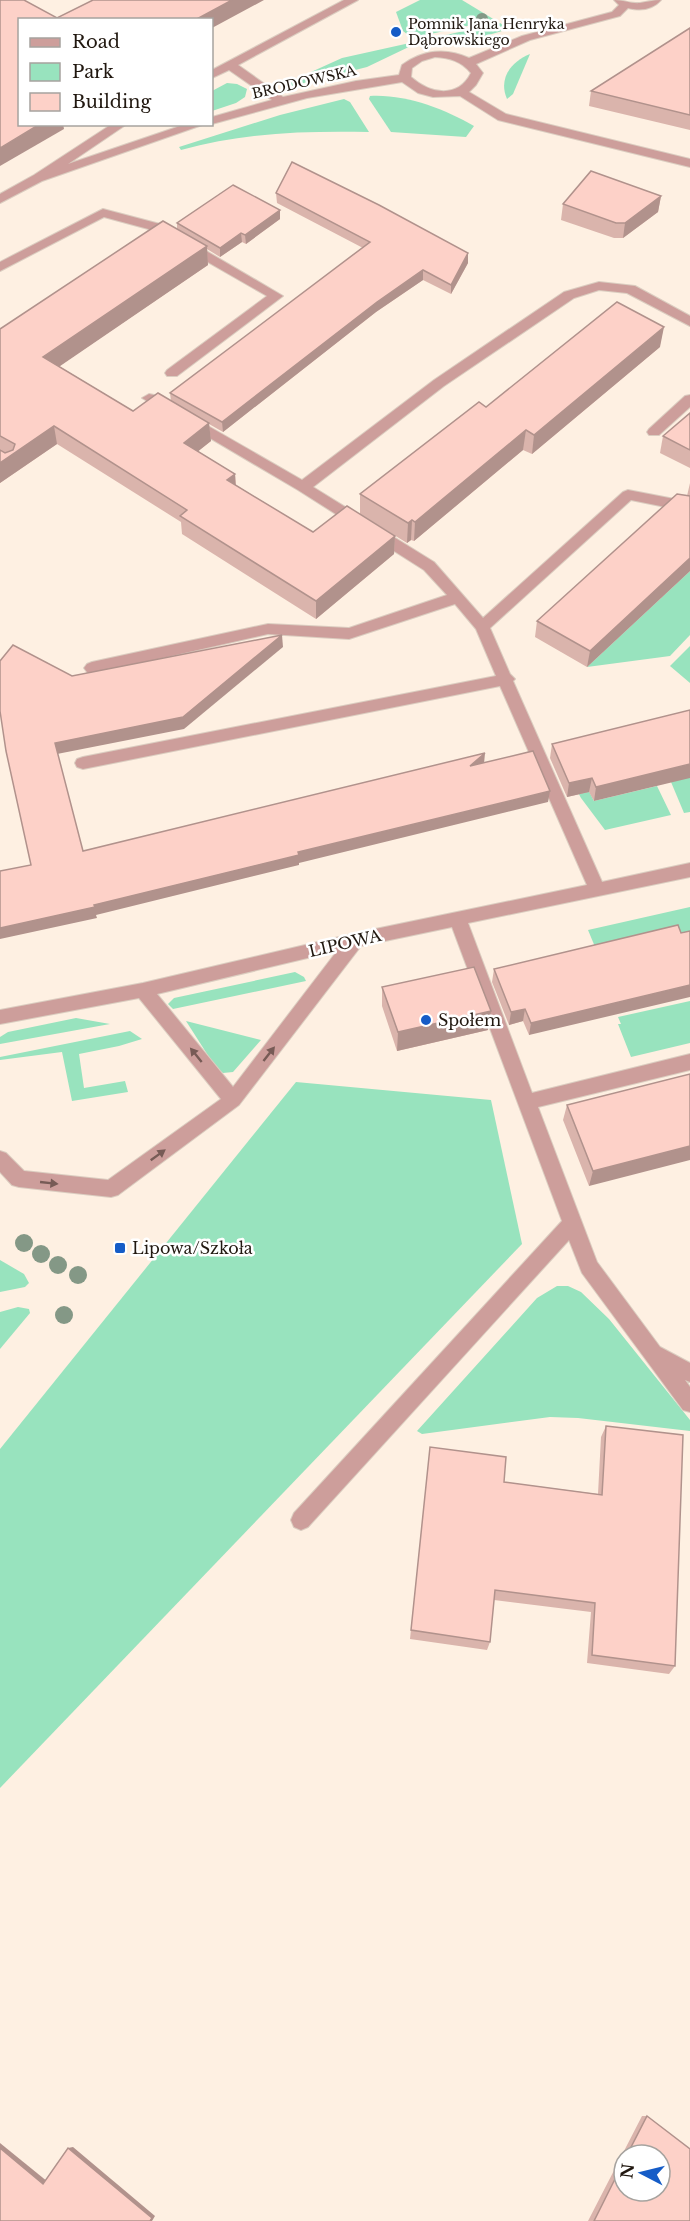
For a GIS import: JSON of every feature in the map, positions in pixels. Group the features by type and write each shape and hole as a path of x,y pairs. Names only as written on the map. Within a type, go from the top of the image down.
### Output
{"street":[{"path":"213,73 352,0"},
{"path":"470,62 526,38 616,14 623,2 643,6 655,0"},
{"path":"435,54 455,56 470,62 477,73 474,84 462,92 445,95 427,94 413,88 405,78 406,67 418,58 435,54"},
{"path":"229,64 280,100"},
{"name":"BRODOWSKA","path":"213,121 280,100 382,80 405,78"},
{"path":"462,92 502,117 690,163"},
{"path":"0,200 118,126"},
{"path":"38,178 194,126"},
{"path":"0,267 103,213 156,227 276,296 172,373"},
{"path":"303,487 439,383 570,295 599,286 630,289 690,322"},
{"path":"149,398 303,487 429,566 458,597 482,627 507,679 597,890"},
{"path":"654,432 690,399"},
{"path":"482,627 628,495 690,507"},
{"path":"92,668 268,629 349,634 458,597"},
{"path":"84,763 507,679"},
{"name":"LIPOWA","path":"0,1017 143,990 356,940 690,870"},
{"path":"458,919 589,1267 690,1402"},
{"path":"0,1159 19,1179 111,1189 233,1100 356,940"},
{"path":"143,990 233,1100"},
{"path":"527,1102 690,1062"},
{"path":"301,1520 573,1223"},
{"path":"653,1352 690,1373"}],"green space":[{"path":"420,0 462,0 495,20 412,38 403,31 396,12"},
{"path":"500,23 509,29 468,41 415,44 367,67 292,86 289,82 342,58"},
{"path":"530,54 513,94 507,99 504,84 508,72 517,61"},
{"path":"227,83 237,84 247,89 245,97 236,103 213,111 213,90"},
{"path":"370,96 411,100 450,114 474,126 466,137 391,132 369,99"},
{"path":"344,99 350,102 369,132 276,134 228,139 181,150 179,147 280,115"},
{"path":"690,571 690,635 670,656 587,667"},
{"path":"690,646 690,683 670,666"},
{"path":"556,751 570,753 594,801 657,786 671,815 605,830 581,798"},
{"path":"690,777 690,812 684,813 671,782"},
{"path":"690,907 690,965 598,954 588,930"},
{"path":"295,972 304,977 306,981 173,1009 168,1004 174,998"},
{"path":"690,1001 690,1043 631,1057 618,1024 621,1024 618,1017"},
{"path":"76,1018 110,1024 0,1044 0,1037 8,1032"},
{"path":"186,1021 261,1040 233,1072 223,1073 216,1068"},
{"path":"130,1031 142,1039 79,1054 84,1088 125,1081 128,1092 72,1101 62,1052 0,1060 0,1057"},
{"path":"296,1082 491,1100 522,1244 0,1788 0,1449"},
{"path":"0,1260 24,1274 29,1283 25,1287 0,1292"},
{"path":"557,1286 568,1286 581,1292 609,1319 690,1420 690,1431 550,1417 422,1434 417,1431 537,1298"},
{"path":"18,1307 29,1309 30,1313 0,1349 0,1312"}],"building":[{"path":"0,0 24,0 57,18 18,18 18,126 37,126 0,148"},
{"path":"93,0 232,0 199,18 57,18"},
{"path":"690,28 690,115 591,91"},
{"path":"292,162 468,253 451,285 423,270 377,302 222,422 170,393 370,242 276,193"},
{"path":"591,171 661,196 625,223 616,223 563,204"},
{"path":"233,185 280,210 245,235 241,233 220,248 177,223"},
{"path":"163,221 207,246 43,357 133,411 158,393 209,423 184,443 235,474 227,480 313,532 347,506 395,536 316,601 180,516 187,510 54,426 0,463 0,450 5,453 13,450 15,444 0,436 0,329"},
{"path":"617,302 664,327 534,435 526,430 415,522 412,520 408,523 360,494 479,402 486,407"},
{"path":"690,413 690,450 663,436"},
{"path":"677,494 690,496 690,558 590,651 537,621"},
{"path":"282,635 183,717 55,743 83,851 485,753 470,766 533,751 550,791 298,852 299,855 94,905 95,907 0,928 0,871 31,865 6,751 0,711 0,661 13,645 72,676"},
{"path":"690,710 690,764 596,787 592,778 569,783 552,744"},
{"path":"678,925 681,933 690,931 690,985 531,1023 525,1009 511,1012 494,969"},
{"path":"474,967 491,1011 398,1032 382,987"},
{"path":"690,1074 690,1146 593,1171 567,1105"},
{"path":"606,1426 683,1435 675,1666 592,1655 595,1603 495,1590 490,1642 411,1630 430,1447 506,1457 504,1482 602,1495"},
{"path":"647,2116 690,2149 690,2221 594,2221 612,2185 612,2203 672,2203 672,2143 633,2143"},
{"path":"0,2148 43,2184 68,2148 152,2218 150,2221 0,2221"}],"place":[{"name":"Pomnik Jana Henryka Dąbrowskiego","path":"396,32"},
{"name":"Społem","path":"426,1020"},
{"name":"Lipowa/Szkoła","path":"120,1248"}]}
